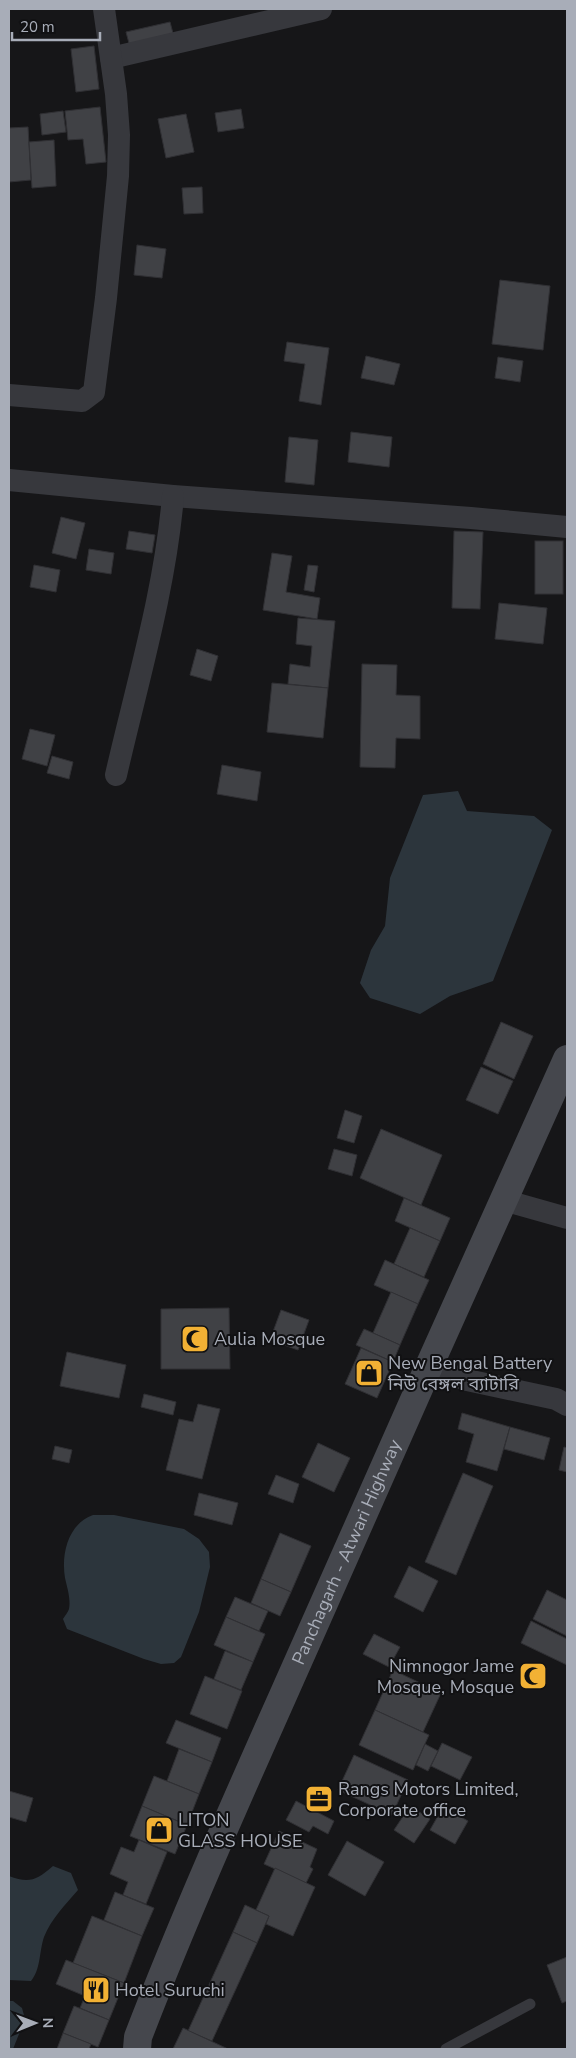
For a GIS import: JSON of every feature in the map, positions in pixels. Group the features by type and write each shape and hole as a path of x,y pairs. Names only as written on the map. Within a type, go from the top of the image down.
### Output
{"main road":[{"name":"Panchagarh - Atwari Highway","path":"136,2045 166,1966 218,1843 567,1059"}],"street":[{"path":"9,395 82,401 94,392 106,298 118,176 118,135 111,58 104,9"},
{"path":"111,58 321,9"},
{"path":"9,480 173,496 567,527"},
{"path":"116,775 169,543 173,496"},
{"path":"503,1200 567,1218"},
{"path":"428,1368 467,1380 556,1399 567,1405"}],"lane":[{"path":"446,2049 530,2004"}],"shaded area":[{"path":"458,791 467,811 534,816 552,830 493,981 450,996 420,1014 370,998 360,983 371,950 385,926 390,878 423,795"},
{"path":"93,1515 114,1515 184,1529 199,1539 209,1552 210,1567 199,1612 181,1657 174,1663 161,1664 144,1659 67,1629 63,1619 69,1610 69,1597 64,1569 68,1541 78,1525 84,1519"},
{"path":"53,1866 71,1873 78,1890 59,1912 47,1930 42,1943 37,1971 31,1981 9,1980 9,1876 22,1880 33,1879 42,1875"},
{"path":"9,2001 13,2001 22,2008 25,2019 13,2049 9,2049"}],"building":[{"path":"170,22 174,37 130,47 126,32"},
{"path":"94,46 99,89 76,92 71,49"},
{"path":"100,107 106,162 86,164 83,139 68,140 65,111"},
{"path":"241,109 244,128 218,132 215,113"},
{"path":"63,111 66,132 42,135 40,114"},
{"path":"186,114 194,152 166,158 158,119"},
{"path":"28,127 31,180 9,182 9,128"},
{"path":"54,140 56,186 32,188 29,142"},
{"path":"202,187 203,213 184,214 182,188"},
{"path":"137,245 166,249 162,278 134,275"},
{"path":"500,280 550,286 543,350 492,344"},
{"path":"287,342 329,348 321,405 299,401 305,364 284,361"},
{"path":"366,356 400,364 394,385 361,378"},
{"path":"498,357 523,361 520,382 495,378"},
{"path":"351,432 392,437 389,467 348,462"},
{"path":"289,437 318,440 314,485 285,482"},
{"path":"61,517 85,523 76,559 52,553"},
{"path":"129,531 155,535 152,553 126,549"},
{"path":"454,531 483,532 480,609 452,608"},
{"path":"535,541 563,541 563,594 535,594"},
{"path":"89,549 114,553 111,574 86,570"},
{"path":"272,553 292,556 286,592 320,598 317,619 263,610"},
{"path":"34,565 60,570 56,592 30,587"},
{"path":"308,565 318,566 314,592 304,590"},
{"path":"499,603 547,608 543,644 495,639"},
{"path":"298,618 335,621 328,688 288,684 290,664 310,667 312,646 296,644"},
{"path":"197,649 218,656 211,681 190,675"},
{"path":"362,664 397,665 396,695 420,696 420,739 396,738 395,768 360,767"},
{"path":"272,683 328,688 323,738 267,732"},
{"path":"30,729 55,735 47,766 22,759"},
{"path":"52,756 73,762 69,779 47,773"},
{"path":"222,765 261,772 257,801 217,794"},
{"path":"501,1022 533,1036 514,1079 483,1064"},
{"path":"481,1067 513,1081 498,1114 466,1100"},
{"path":"345,1110 362,1116 354,1143 337,1138"},
{"path":"381,1129 442,1155 421,1205 360,1178"},
{"path":"334,1149 357,1155 352,1176 328,1169"},
{"path":"404,1198 450,1218 440,1241 395,1221"},
{"path":"410,1228 440,1241 424,1277 394,1264"},
{"path":"385,1260 429,1280 418,1304 374,1285"},
{"path":"391,1292 418,1304 400,1345 373,1333"},
{"name":"Aulia Mosque","path":"229,1308 230,1369 161,1369 161,1309"},
{"path":"281,1310 309,1320 298,1350 270,1340"},
{"path":"364,1329 400,1345 393,1362 356,1345"},
{"name":"New Bengal Battery নিউ বেঙ্গল ব্যাটারি","path":"361,1348 393,1362 377,1398 345,1384"},
{"path":"67,1352 126,1365 119,1398 60,1386"},
{"path":"144,1394 176,1402 173,1415 141,1407"},
{"path":"198,1404 220,1409 202,1479 166,1470 179,1419 193,1422"},
{"path":"462,1413 510,1427 497,1471 466,1462 474,1434 458,1429"},
{"path":"510,1427 550,1438 544,1460 504,1449"},
{"path":"318,1443 350,1458 334,1492 302,1477"},
{"path":"55,1446 72,1450 69,1463 52,1459"},
{"path":"564,1447 567,1448 567,1472 559,1470"},
{"path":"463,1473 493,1486 456,1575 425,1562"},
{"path":"276,1475 299,1484 293,1503 268,1494"},
{"path":"199,1493 238,1503 232,1525 194,1515"},
{"path":"280,1533 311,1546 291,1592 261,1579"},
{"path":"409,1566 438,1581 423,1612 394,1597"},
{"path":"261,1579 291,1592 280,1616 251,1603"},
{"path":"547,1590 567,1600 567,1636 533,1619"},
{"path":"235,1597 268,1611 259,1631 226,1617"},
{"path":"226,1617 265,1634 253,1662 214,1645"},
{"path":"531,1621 567,1639 567,1665 521,1643"},
{"path":"374,1634 400,1647 389,1667 363,1654"},
{"path":"225,1651 253,1662 241,1690 214,1679"},
{"path":"393,1670 441,1693 423,1732 375,1710"},
{"path":"205,1676 242,1691 227,1729 190,1714"},
{"path":"375,1710 429,1735 413,1770 359,1745"},
{"path":"176,1720 221,1738 212,1762 166,1743"},
{"path":"442,1743 472,1757 460,1780 431,1766"},
{"path":"425,1744 438,1751 428,1771 416,1765"},
{"path":"179,1749 212,1762 199,1794 167,1781"},
{"path":"354,1755 408,1780 392,1815 338,1790"},
{"path":"154,1776 199,1794 187,1825 142,1806"},
{"path":"9,1791 33,1798 26,1822 9,1817"},
{"path":"296,1801 334,1821 328,1834 313,1826 309,1832 286,1820"},
{"name":"LITON GLASS HOUSE","path":"142,1806 187,1825 175,1854 130,1836"},
{"path":"410,1806 430,1819 414,1843 394,1830"},
{"path":"443,1807 468,1821 455,1844 430,1830"},
{"path":"279,1831 317,1849 310,1867 313,1869 306,1883 264,1864"},
{"path":"139,1840 167,1852 146,1904 123,1895 128,1882 110,1874 121,1847 134,1852"},
{"path":"347,1841 384,1862 365,1896 328,1875"},
{"path":"275,1868 315,1887 293,1936 266,1924 269,1916 256,1910"},
{"path":"115,1892 154,1908 142,1936 104,1920"},
{"path":"245,1905 269,1916 257,1943 233,1932"},
{"path":"92,1916 142,1936 124,1983 73,1963"},
{"path":"233,1932 257,1943 212,2041 188,2031"},
{"path":"567,1957 567,2001 562,2003 547,1965"},
{"name":"Hotel Suruchi","path":"66,1960 124,1983 109,2020 80,2008 85,1996 56,1984"},
{"path":"74,2006 109,2020 98,2047 63,2033"},
{"path":"183,2028 228,2049 173,2049"},
{"path":"63,2033 91,2044 89,2049 57,2049"}],"place":[{"name":"Aulia Mosque","path":"195,1339"},
{"name":"New Bengal Battery নিউ বেঙ্গল ব্যাটারি","path":"369,1373"},
{"name":"Nimnogor Jame Mosque, Mosque","path":"533,1676"},
{"name":"Rangs Motors Limited, Corporate office","path":"319,1799"},
{"name":"LITON GLASS HOUSE","path":"159,1830"},
{"name":"Hotel Suruchi","path":"96,1990"}]}
